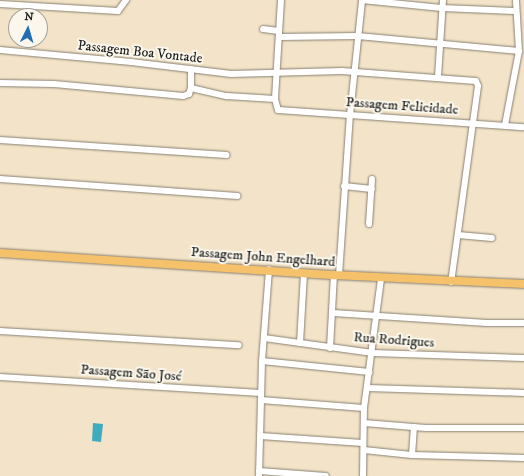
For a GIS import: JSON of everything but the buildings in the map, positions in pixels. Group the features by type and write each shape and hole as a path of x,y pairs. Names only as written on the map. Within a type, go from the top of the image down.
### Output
{"main road":[{"name":"Passagem John Engelhard","path":"0,253 269,269 381,278 524,284"}],"street":[{"path":"0,4 112,11 122,8 126,0"},
{"path":"192,88 227,96 275,99 278,73 281,0"},
{"path":"330,348 350,115 362,0 442,8 515,11"},
{"path":"438,77 443,0"},
{"path":"505,125 519,51 515,11 516,0"},
{"path":"263,29 279,34 358,36 440,42 519,51"},
{"name":"Passagem Boa Vontade","path":"0,50 231,74 355,72 476,81 478,86 472,122"},
{"path":"0,83 54,84 174,97 189,94 192,88 191,69"},
{"name":"Passagem Felicidade","path":"275,99 278,110 472,122 524,127"},
{"path":"451,282 472,122"},
{"path":"0,140 227,155"},
{"path":"369,224 372,179"},
{"path":"0,180 237,196"},
{"path":"344,186 372,189"},
{"path":"458,235 492,238"},
{"path":"269,269 262,361 259,473 326,476"},
{"path":"300,343 304,273"},
{"path":"363,476 364,408 378,315 381,278"},
{"path":"333,313 378,315 487,324 524,323"},
{"path":"0,331 239,345"},
{"name":"Rua Rodrigues","path":"264,338 330,348 373,352 524,358"},
{"path":"262,361 369,372"},
{"name":"Passagem São José","path":"0,377 261,393"},
{"path":"368,388 524,393"},
{"path":"261,400 364,408"},
{"path":"364,423 414,427 524,428"},
{"path":"412,455 414,427"},
{"path":"260,436 363,443"},
{"path":"364,450 412,455 524,458"}],"water":[{"path":"93,423 103,424 101,442 92,441"}]}
